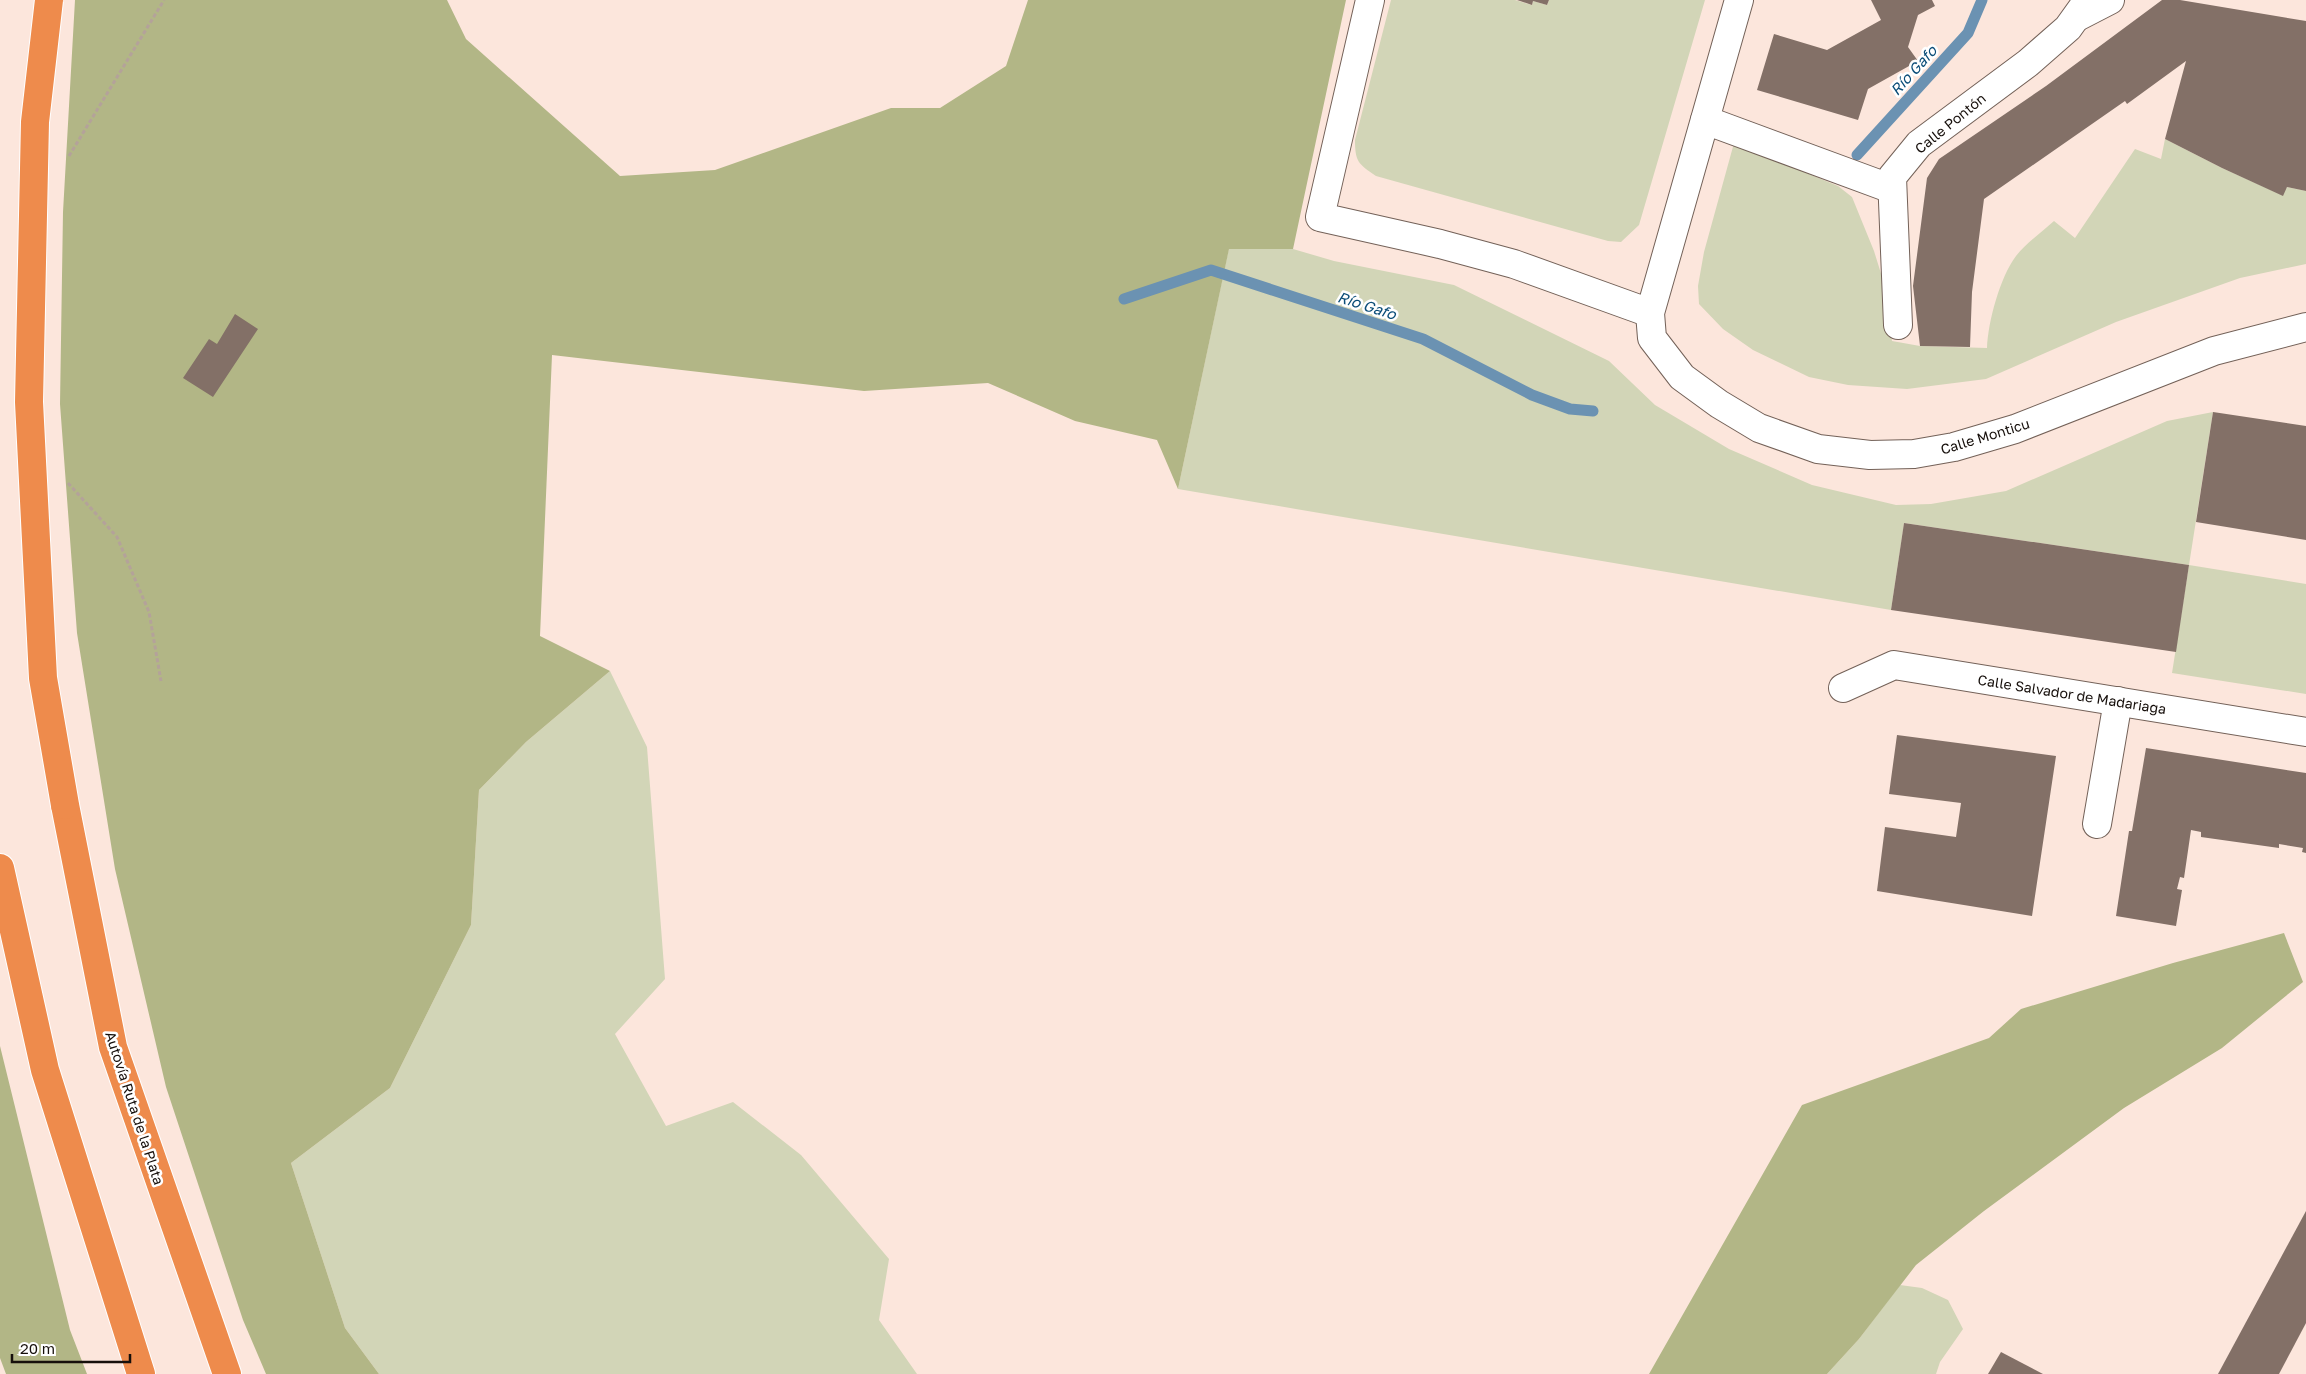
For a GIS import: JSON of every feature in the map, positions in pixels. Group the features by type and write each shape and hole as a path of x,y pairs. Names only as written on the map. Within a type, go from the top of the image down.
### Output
{"highway":[{"name":"Autovía Ruta de la Plata","path":"49,0 35,122 29,402 43,678 65,805 112,1047 227,1374"},
{"path":"0,868 45,1070 141,1374"}],"street":[{"path":"1370,0 1320,217 1440,244 1514,264 1650,313 1739,0"},
{"name":"Calle Pontón","path":"1898,325 1892,177 1919,144 2028,63 2083,8 2110,0"},
{"path":"1705,120 1892,189"},
{"name":"Calle Monticu","path":"1650,313 1652,338 1682,377 1719,404 1759,428 1818,449 1870,455 1914,454 1954,447 2015,429 2214,351 2306,327"},
{"name":"Calle Salvador de Madariaga","path":"1843,688 1894,665 2306,732"},
{"path":"2097,824 2118,701"}],"path":[{"path":"66,160 164,0"},
{"path":"64,481 72,485 117,537 149,612 161,681"}],"green space":[{"path":"75,0 447,0 466,39 620,176 715,170 891,108 940,108 1006,66 1028,0 1346,0 1293,249 1229,249 1178,489 1157,440 1075,421 988,383 864,391 552,355 540,636 610,671 526,742 479,790 471,925 390,1088 291,1163 345,1328 379,1374 266,1374 243,1320 166,1087 115,869 77,633 60,404 63,212"},
{"path":"1391,0 1515,0 1532,5 1533,1 1547,5 1549,0 1705,0 1639,225 1621,242 1608,241 1376,176 1361,165 1356,153 1355,140"},
{"path":"2165,139 2222,168 2282,195 2287,187 2306,191 2306,264 2240,278 2116,322 1986,379 1907,389 1848,385 1809,377 1753,350 1723,329 1699,304 1698,286 1704,252 1734,143 1838,186 1852,197 1874,251 1883,280 1892,341 1920,346 1987,348 1992,313 2000,287 2010,265 2020,251 2054,221 2075,238 2135,149 2161,159"},
{"path":"1229,248 1293,249 1334,261 1454,285 1609,361 1655,405 1729,449 1812,485 1896,505 1931,504 2006,491 2167,421 2213,412 2189,565 1904,523 1891,610 1178,489"},
{"path":"2189,565 2306,584 2306,694 2172,673"},
{"path":"610,671 647,747 665,979 615,1034 666,1126 733,1102 801,1155 889,1259 879,1320 917,1374 379,1374 345,1328 291,1163 390,1088 471,925 479,790 526,742"},
{"path":"2284,933 2303,982 2222,1048 2124,1108 1984,1211 1916,1265 1859,1339 1827,1374 1649,1374 1802,1105 1989,1038 2021,1009 2173,963"},
{"path":"0,1046 70,1330 87,1374 6,1374 0,1358"},
{"path":"1900,1285 1922,1288 1948,1300 1963,1329 1940,1362 1936,1374 1827,1374 1859,1339"}],"building":[{"path":"1517,0 1549,0 1547,5 1533,1 1532,5"},
{"path":"1871,0 1932,0 1935,6 1918,15 1908,47 1918,61 1868,89 1858,120 1757,90 1774,34 1827,50 1881,20"},
{"path":"2162,0 2180,0 2306,21 2306,191 2287,187 2283,196 2165,139 2186,61 2127,104 2125,101 1984,199 1972,292 1970,347 1920,346 1913,286 1927,178 1939,159 2046,86"},
{"path":"235,314 258,329 213,397 183,378 209,339 217,344"},
{"path":"2213,412 2306,426 2306,540 2196,522"},
{"path":"1904,523 2189,565 2176,652 1891,610"},
{"path":"1897,735 2056,756 2032,916 1877,891 1885,827 1956,837 1961,803 1889,794"},
{"path":"2146,748 2306,773 2306,853 2302,852 2303,848 2279,844 2279,848 2201,837 2201,832 2191,830 2184,878 2180,877 2177,889 2182,890 2176,926 2116,916 2129,831 2132,831"},
{"path":"2306,1211 2306,1323 2279,1374 2218,1374"},
{"path":"2001,1352 2043,1374 1988,1374"}],"waterway":[{"name":"Río Gafo","path":"1857,155 1968,33 1982,0"},
{"name":"Río Gafo","path":"1124,299 1211,270 1423,339 1532,395 1570,409 1593,411"}]}
